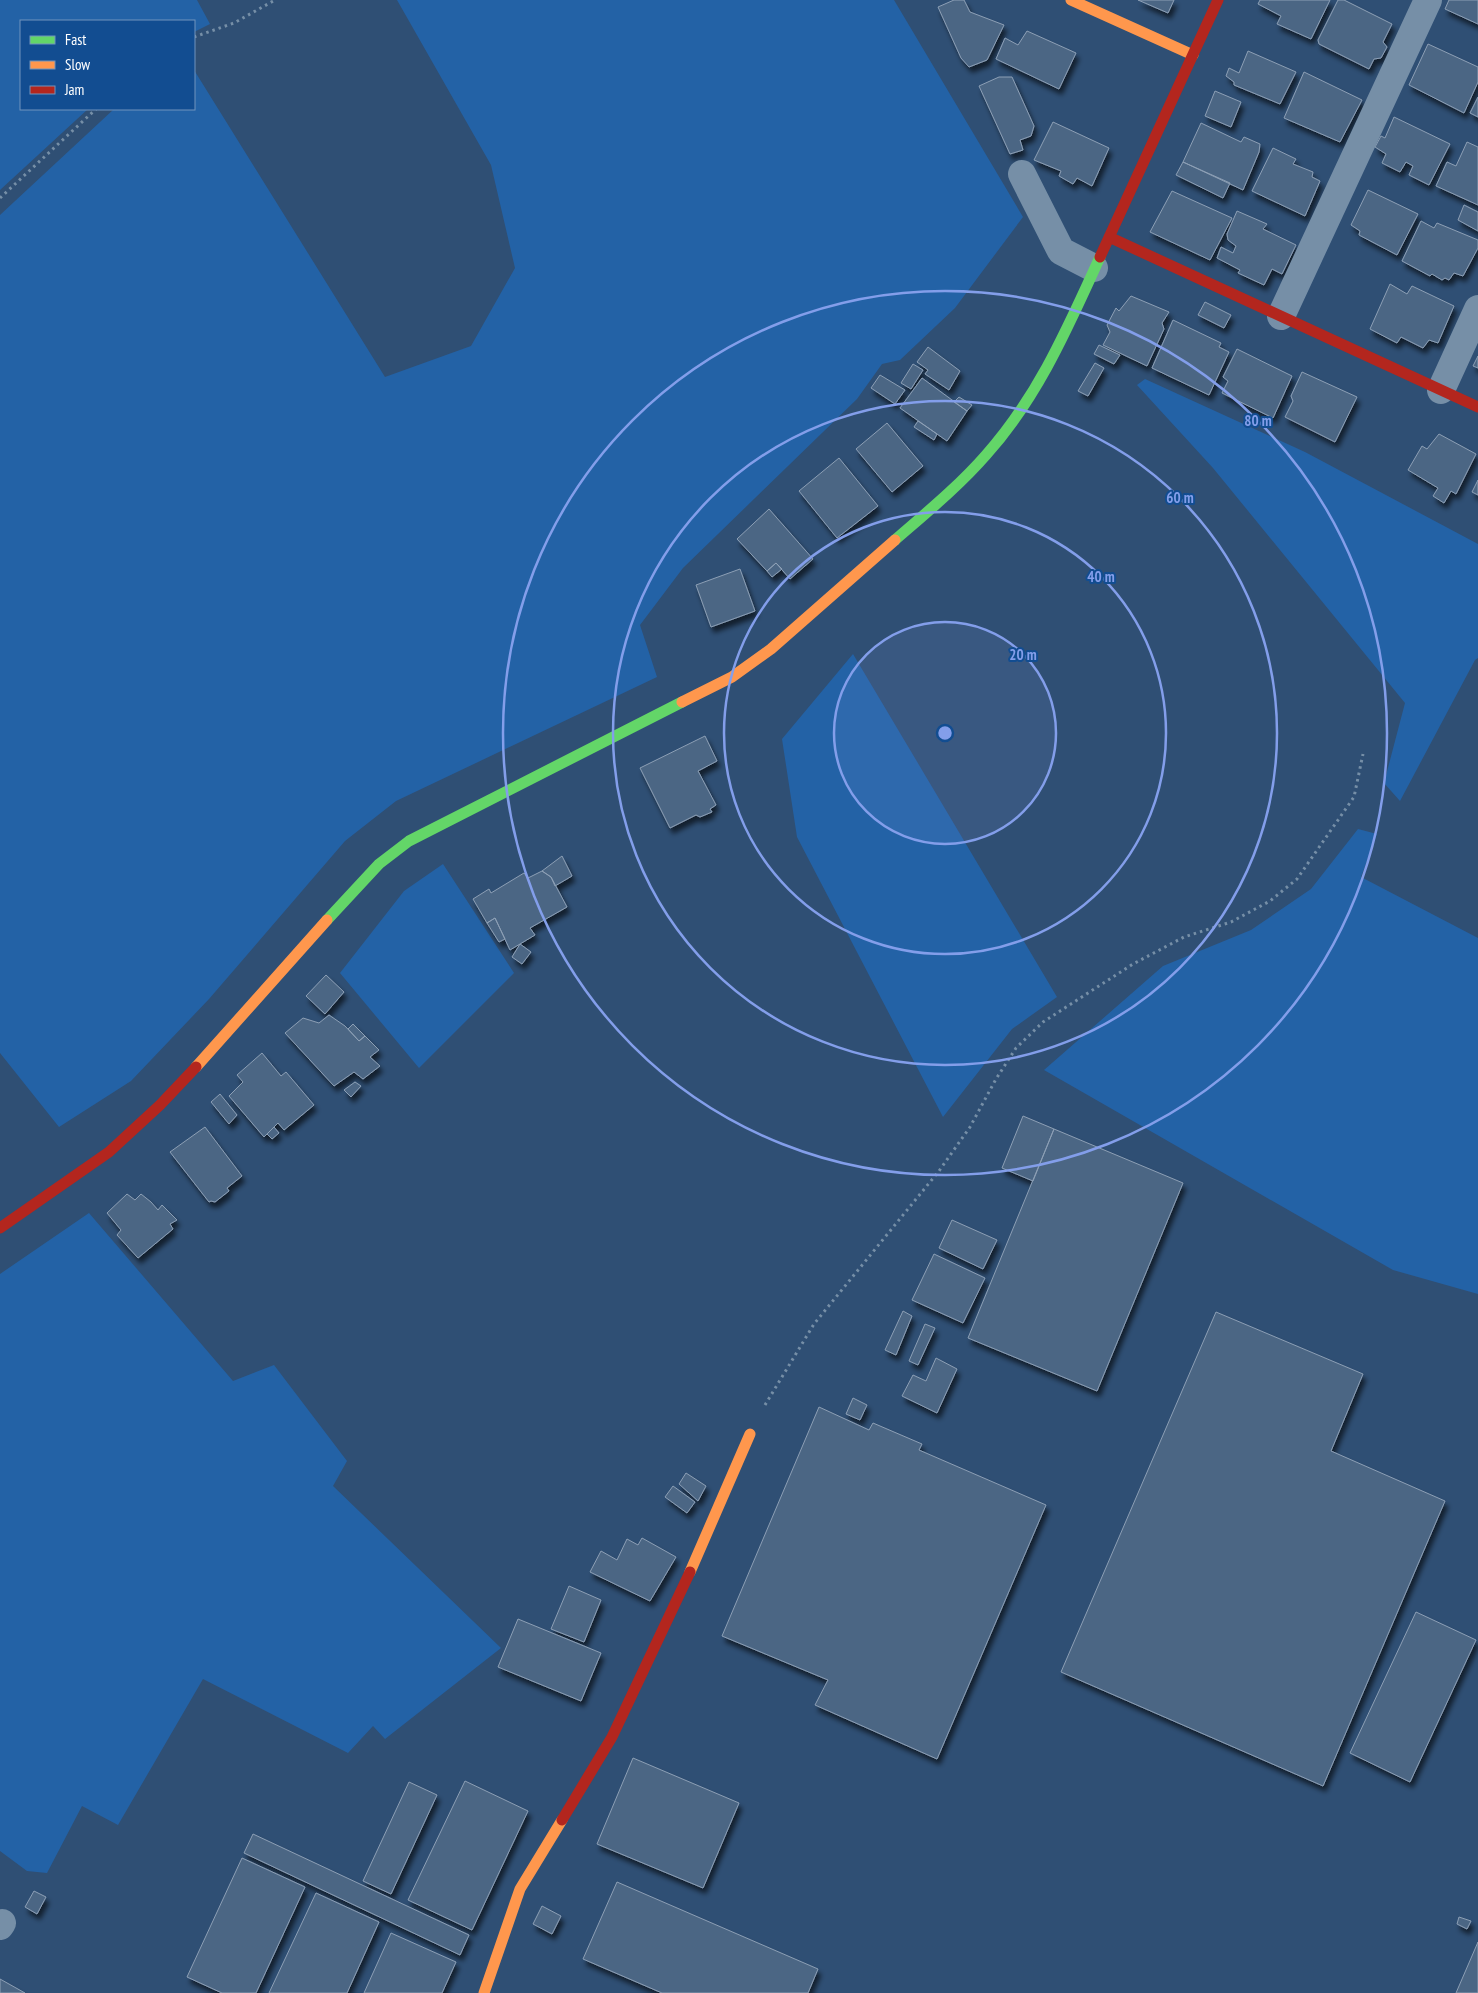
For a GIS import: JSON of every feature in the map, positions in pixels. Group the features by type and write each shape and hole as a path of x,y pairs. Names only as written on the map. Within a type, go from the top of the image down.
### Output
{"street":[{"path":"1071,0 1193,56"},
{"path":"0,1228 109,1152 160,1105 205,1058 356,886 379,864 409,841 598,743 732,677 771,649 956,486 986,454 1018,414 1044,374 1066,331 1218,0"},
{"path":"1281,316 1428,0"},
{"path":"1022,174 1060,251 1094,268"},
{"path":"1109,237 1478,407"},
{"path":"1440,390 1478,309"},
{"path":"484,1993 520,1889 612,1737 684,1586 750,1434"}],"path":[{"path":"195,37 234,23 275,0"},
{"path":"0,198 95,110"},
{"path":"750,1434 771,1393 814,1324 939,1170 970,1127 996,1079 1016,1048 1043,1022 1133,964 1184,937 1231,922 1270,901 1297,879 1354,797 1363,754"}],"shaded area":[{"path":"0,0 197,0 210,24 195,32 195,20 20,20 20,110 87,110 0,190"},
{"path":"397,0 894,0 1023,217 955,308 900,360 882,364 857,399 683,568 640,625 657,677 396,801 345,841 209,999 131,1081 59,1127 0,1053 0,215 113,110 195,110 195,72 385,377 471,346 515,268 491,165"},
{"path":"1145,379 1305,452 1478,544 1478,658 1475,660 1400,801 1384,783 1405,703 1213,468 1137,385"},
{"path":"853,654 1057,997 1012,1029 943,1117 797,837 782,739"},
{"path":"1358,829 1377,834 1361,877 1478,938 1478,1294 1393,1270 1044,1070 1163,966 1251,930 1311,889"},
{"path":"443,864 514,973 419,1068 340,973 404,891"},
{"path":"89,1213 233,1381 274,1365 347,1461 333,1486 501,1648 385,1739 373,1726 348,1753 203,1679 118,1825 82,1806 47,1873 27,1871 0,1851 0,1274"}],"building":[{"path":"954,0 964,0 970,12 1004,25 987,60 969,67 961,58 938,7"},
{"path":"1138,0 1174,0 1168,13"},
{"path":"1260,0 1330,0 1311,39 1277,24 1281,16 1258,4"},
{"path":"1338,0 1344,0 1392,24 1383,42 1387,47 1381,58 1374,59 1369,69 1319,44 1318,40"},
{"path":"1449,0 1478,0 1478,24 1445,9"},
{"path":"1027,31 1076,53 1059,89 996,59 1005,38 1018,45"},
{"path":"1428,44 1478,67 1478,82 1464,113 1409,85"},
{"path":"1248,51 1296,72 1280,104 1234,85 1234,82 1226,76 1229,68 1239,73"},
{"path":"1304,72 1362,100 1340,142 1284,118"},
{"path":"999,77 1012,77 1034,126 1031,136 1020,140 1023,150 1010,154 979,86"},
{"path":"1215,91 1241,102 1231,127 1205,116"},
{"path":"1478,97 1478,117 1470,113"},
{"path":"1394,117 1450,144 1429,185 1409,175 1413,166 1406,162 1400,172 1382,163 1386,154 1375,147 1381,136 1385,138"},
{"path":"1053,122 1109,148 1092,186 1077,178 1073,184 1059,176 1061,171 1034,160"},
{"path":"1201,123 1241,142 1244,137 1260,144 1259,152 1243,190 1183,162"},
{"path":"1467,142 1478,147 1478,205 1436,186 1447,162 1456,166"},
{"path":"1273,148 1296,159 1293,164 1313,172 1312,177 1320,181 1305,216 1252,191"},
{"path":"1183,162 1230,183 1223,198 1176,175"},
{"path":"1368,190 1418,214 1397,255 1359,235 1360,231 1351,225"},
{"path":"1172,191 1232,218 1210,260 1150,232"},
{"path":"1464,205 1478,212 1478,231 1458,220"},
{"path":"1237,211 1267,224 1263,229 1296,245 1282,274 1272,269 1264,285 1238,273 1240,270 1217,258 1221,247 1233,253 1236,246 1228,240 1227,234"},
{"path":"1421,221 1434,228 1437,223 1478,240 1478,248 1463,276 1454,273 1449,280 1445,278 1442,280 1432,274 1430,276 1402,261"},
{"path":"1390,284 1407,294 1412,286 1454,306 1438,343 1429,340 1423,348 1401,337 1397,343 1370,329"},
{"path":"1131,296 1169,312 1162,323 1164,329 1147,366 1103,345 1110,332 1107,325 1116,308 1119,311"},
{"path":"1205,302 1231,315 1224,328 1198,315"},
{"path":"1173,320 1221,343 1219,347 1229,352 1209,395 1152,368"},
{"path":"1099,345 1120,355 1114,364 1094,354"},
{"path":"928,347 960,371 949,390 925,374 928,370 917,362"},
{"path":"1237,349 1292,376 1273,418 1222,393 1228,381 1223,377"},
{"path":"1478,356 1478,368 1473,366"},
{"path":"1095,363 1104,368 1088,396 1078,391"},
{"path":"913,364 923,370 911,389 901,383"},
{"path":"1302,372 1357,397 1335,442 1285,417 1293,401 1291,396"},
{"path":"880,375 905,390 895,404 871,388"},
{"path":"922,378 967,411 947,441 900,408"},
{"path":"959,397 972,405 967,411 954,402"},
{"path":"918,421 937,434 934,440 914,427"},
{"path":"887,423 923,466 892,492 856,449"},
{"path":"1439,434 1476,454 1456,494 1451,491 1444,503 1433,496 1438,488 1408,470 1422,446 1427,449"},
{"path":"839,458 878,506 837,538 799,491"},
{"path":"1478,480 1478,495 1472,492"},
{"path":"769,509 813,559 790,579 776,563 767,571 737,539"},
{"path":"776,563 782,569 772,577 767,571"},
{"path":"740,569 755,611 711,627 696,585"},
{"path":"705,736 717,761 698,771 716,805 710,809 712,812 700,817 696,815 670,828 640,768"},
{"path":"562,856 572,876 555,886 551,877 542,871"},
{"path":"542,871 551,877 567,907 530,928 535,935 510,950 495,918 487,923 473,899 489,889 491,893 524,873 528,878"},
{"path":"495,918 505,939 499,942 487,923"},
{"path":"520,944 531,952 522,964 512,957"},
{"path":"326,975 344,992 325,1014 306,996"},
{"path":"329,1015 345,1026 359,1041 365,1036 379,1050 370,1057 380,1066 363,1079 354,1072 334,1086 285,1033 303,1018 319,1023"},
{"path":"353,1024 365,1036 359,1041 348,1029"},
{"path":"262,1053 281,1076 286,1072 314,1105 284,1130 278,1123 264,1137 229,1096 243,1082 237,1075"},
{"path":"355,1082 361,1086 351,1097 344,1090"},
{"path":"220,1094 237,1115 229,1124 211,1102"},
{"path":"1023,1116 1054,1129 1033,1181 1002,1168"},
{"path":"205,1127 242,1176 227,1188 229,1191 215,1202 209,1202 170,1152"},
{"path":"274,1127 279,1133 272,1139 267,1134"},
{"path":"1054,1129 1183,1183 1097,1391 968,1338"},
{"path":"127,1194 135,1200 141,1194 158,1210 162,1205 177,1220 170,1224 173,1229 138,1258 117,1235 121,1230 107,1213"},
{"path":"952,1220 997,1240 983,1269 939,1248"},
{"path":"934,1254 985,1278 963,1323 912,1300"},
{"path":"903,1311 912,1316 896,1355 885,1350"},
{"path":"1216,1312 1363,1374 1331,1451 1445,1501 1323,1786 1061,1672"},
{"path":"925,1324 935,1328 918,1365 909,1361"},
{"path":"936,1358 957,1369 937,1413 902,1396 913,1375 926,1381"},
{"path":"853,1398 867,1405 860,1420 846,1414"},
{"path":"819,1407 869,1430 873,1423 922,1444 919,1450 1046,1505 937,1759 815,1705 828,1680 722,1636"},
{"path":"686,1473 706,1486 698,1501 679,1484"},
{"path":"673,1486 695,1502 687,1513 665,1497"},
{"path":"642,1538 676,1557 650,1601 590,1572 601,1551 617,1560 627,1539 638,1545"},
{"path":"569,1586 601,1600 584,1642 551,1629"},
{"path":"1416,1612 1476,1640 1410,1782 1350,1753"},
{"path":"518,1619 601,1653 581,1701 498,1667"},
{"path":"633,1758 739,1803 703,1888 597,1844"},
{"path":"465,1781 528,1811 472,1930 408,1900"},
{"path":"409,1782 437,1795 391,1894 363,1881"},
{"path":"253,1834 469,1935 460,1955 244,1853"},
{"path":"242,1858 305,1887 256,1993 222,1993 187,1977"},
{"path":"617,1882 818,1969 808,1993 662,1993 583,1959"},
{"path":"34,1891 46,1897 37,1914 25,1907"},
{"path":"316,1893 379,1922 347,1993 269,1993"},
{"path":"542,1906 561,1916 552,1934 533,1924"},
{"path":"1459,1917 1471,1921 1467,1929 1457,1924"},
{"path":"391,1933 456,1962 442,1993 364,1993"},
{"path":"1478,1942 1478,1993 1456,1993"},
{"path":"0,1979 25,1993 0,1993"}],"traffic: fast":[{"path":"895,540 965,478 1005,433 1050,361 1100,257"},
{"path":"327,920 379,864 409,841 682,702"}],"traffic: slow":[{"path":"1071,0 1193,55"},
{"path":"682,702 732,677 771,649 895,540"},
{"path":"196,1067 327,920"},
{"path":"690,1572 750,1434"},
{"path":"484,1993 520,1889 562,1820"}],"traffic: jam":[{"path":"1100,257 1218,0"},
{"path":"1109,237 1478,407"},
{"path":"0,1228 109,1152 160,1105 196,1067"},
{"path":"562,1820 612,1737 690,1572"}]}
